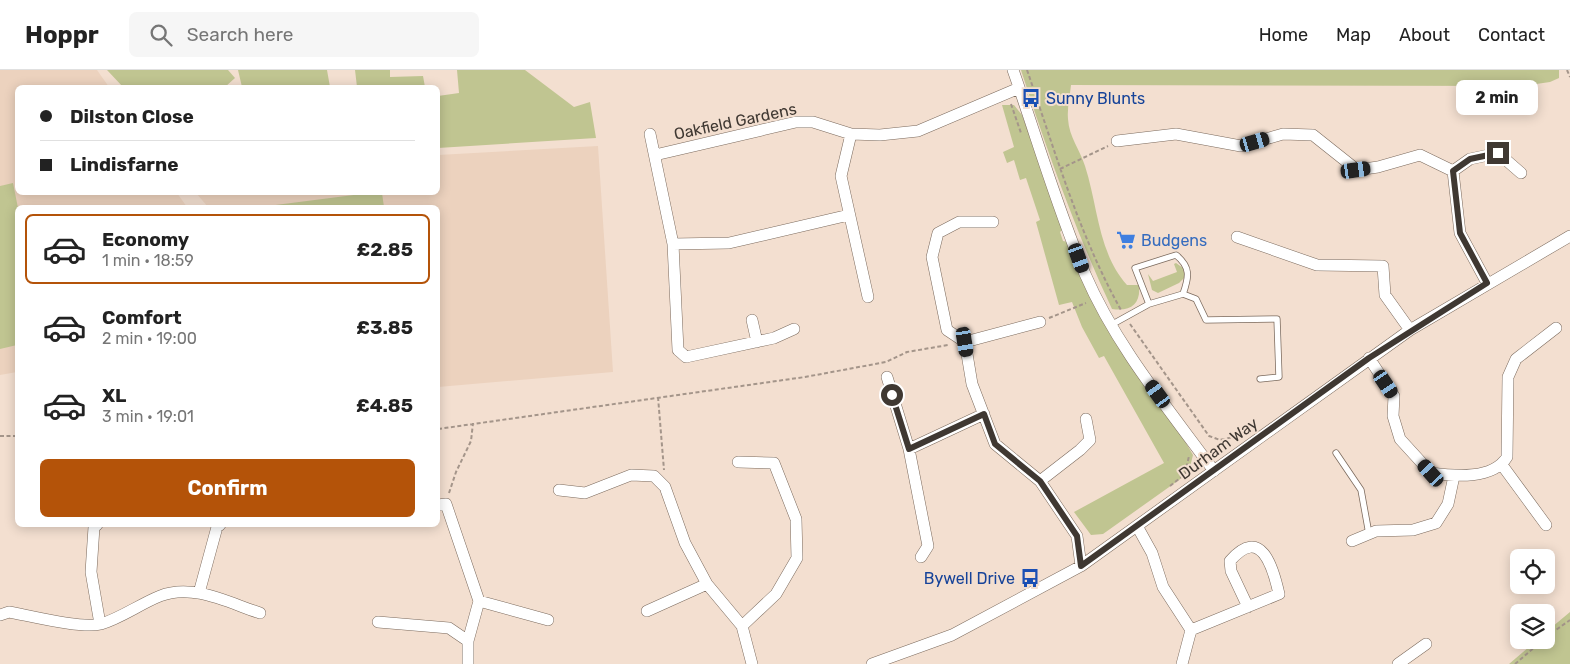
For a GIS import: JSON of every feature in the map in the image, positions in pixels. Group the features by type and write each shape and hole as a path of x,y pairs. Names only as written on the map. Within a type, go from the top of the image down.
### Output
{"street":[{"path":"1013,70 1085,275 1111,325 1135,363 1214,471"},
{"name":"Oakfield Gardens","path":"655,156 796,122 813,122 850,134 880,135 918,131 1019,88"},
{"name":"Oakfield Gardens","path":"650,134 674,244 678,350 686,357 774,338 794,329"},
{"path":"850,134 841,176 868,297"},
{"path":"1117,141 1176,134 1241,146 1283,134 1313,135 1356,170 1378,167 1420,155 1453,171"},
{"path":"1453,171 1470,159 1498,153 1521,173"},
{"path":"1453,171 1460,233 1487,283"},
{"path":"674,244 729,243 849,215"},
{"path":"993,222 959,222 938,233 932,257 947,330 965,342 972,384 995,444 1040,481 1077,536 1081,566"},
{"name":"Durham Way","path":"872,664 952,635 1081,566 1410,330 1487,283 1570,236"},
{"path":"1237,238 1317,264 1384,266 1385,295 1410,330"},
{"path":"752,320 757,342"},
{"path":"965,342 1040,322"},
{"path":"1369,358 1394,396 1393,416 1400,439 1431,473 1454,476 1485,472 1502,465 1508,457 1508,377 1516,358 1556,328"},
{"path":"887,377 909,449 928,546 921,557"},
{"path":"909,449 984,414"},
{"path":"1040,481 1090,440 1086,419"},
{"path":"738,462 774,463 796,519 797,558 776,594 742,626"},
{"path":"1502,465 1546,525"},
{"path":"559,490 585,493 632,475 654,476 665,487 685,543 706,584 742,626 752,664"},
{"path":"1352,541 1376,531 1413,530 1436,523 1448,504 1454,476"},
{"path":"442,504 479,601 468,641 468,664"},
{"path":"1137,526 1152,553 1163,587 1192,630"},
{"path":"94,527 91,572 100,624"},
{"path":"199,593 217,527"},
{"path":"1192,630 1248,607 1279,594 1273,568 1263,552 1251,547 1239,550 1230,561 1231,571 1248,607"},
{"path":"647,611 706,584"},
{"path":"3,612 80,624 100,624 162,595 182,591 199,593 260,613"},
{"path":"479,601 548,620"},
{"path":"378,622 449,628 468,641"},
{"path":"1182,664 1192,630"},
{"path":"1398,664 1426,644"}],"lane":[{"path":"1149,304 1135,268 1176,255 1183,261 1189,278 1183,294"},
{"path":"1111,325 1149,304 1183,294 1196,299 1206,320 1277,319 1279,377 1260,378"},
{"path":"1336,453 1361,490 1369,534"}],"path":[{"path":"1028,70 1087,238 1122,312"},
{"path":"1567,70 1570,77"},
{"path":"1049,174 1117,141"},
{"path":"1040,322 1098,299"},
{"path":"1126,318 1209,436 1220,440 1233,437"},
{"path":"440,429 805,377 886,362 907,352 965,342"},
{"path":"658,397 664,472 659,481"},
{"path":"442,504 471,442 474,423"},
{"path":"0,436 15,436"},
{"path":"1555,631 1570,620"},
{"path":"1515,664 1532,649"}],"shaded area":[{"path":"0,70 97,70 108,85 15,85 15,195 178,195 186,205 15,205 15,372 0,375"},
{"path":"598,146 613,372 440,387 440,205 206,205 198,195 440,195 440,155"}],"green space":[{"path":"107,70 228,70 235,78 227,85 121,85"},
{"path":"238,70 327,70 330,85 242,85"},
{"path":"355,70 390,70 390,77 423,76 425,85 357,85"},
{"path":"457,70 525,70 574,107 590,102 596,138 440,148 440,96 459,93"},
{"path":"1021,70 1559,70 1559,78 1550,82 1522,86 1071,85 1068,111 1069,126 1072,138 1085,166 1104,244 1117,272 1127,285 1139,285 1136,302 1129,308 1119,310 1112,309 1086,251 1052,161"},
{"path":"1002,105 1014,105 1022,115 1063,229 1060,232 1063,241 1068,242 1193,455 1189,471 1179,480 1103,534 1091,535 1074,512 1164,463 1104,356 1099,358 1082,327 1072,302 1059,305 1036,222 1040,220 1026,178 1020,180 1014,160 1007,163 1003,152 1014,147"},
{"path":"13,183 17,205 15,205 15,345 0,349 0,186"},
{"path":"354,195 382,195 384,205 276,205"},
{"path":"1176,263 1183,268 1185,277 1179,283 1158,293 1152,290 1148,274 1153,281 1177,272 1174,264"},
{"path":"1570,612 1570,664 1509,664 1526,649 1555,649 1555,624"}],"place":[{"name":"Sunny Blunts","path":"1031,98"},
{"name":"Budgens","path":"1126,240"},
{"name":"Bywell Drive","path":"1030,578"}],"route":[{"path":"892,395 909,449 984,414 995,444 1040,481 1077,536 1081,566 1369,358 1410,330 1487,283 1482,277 1460,233 1453,171 1470,159 1498,153"}]}
